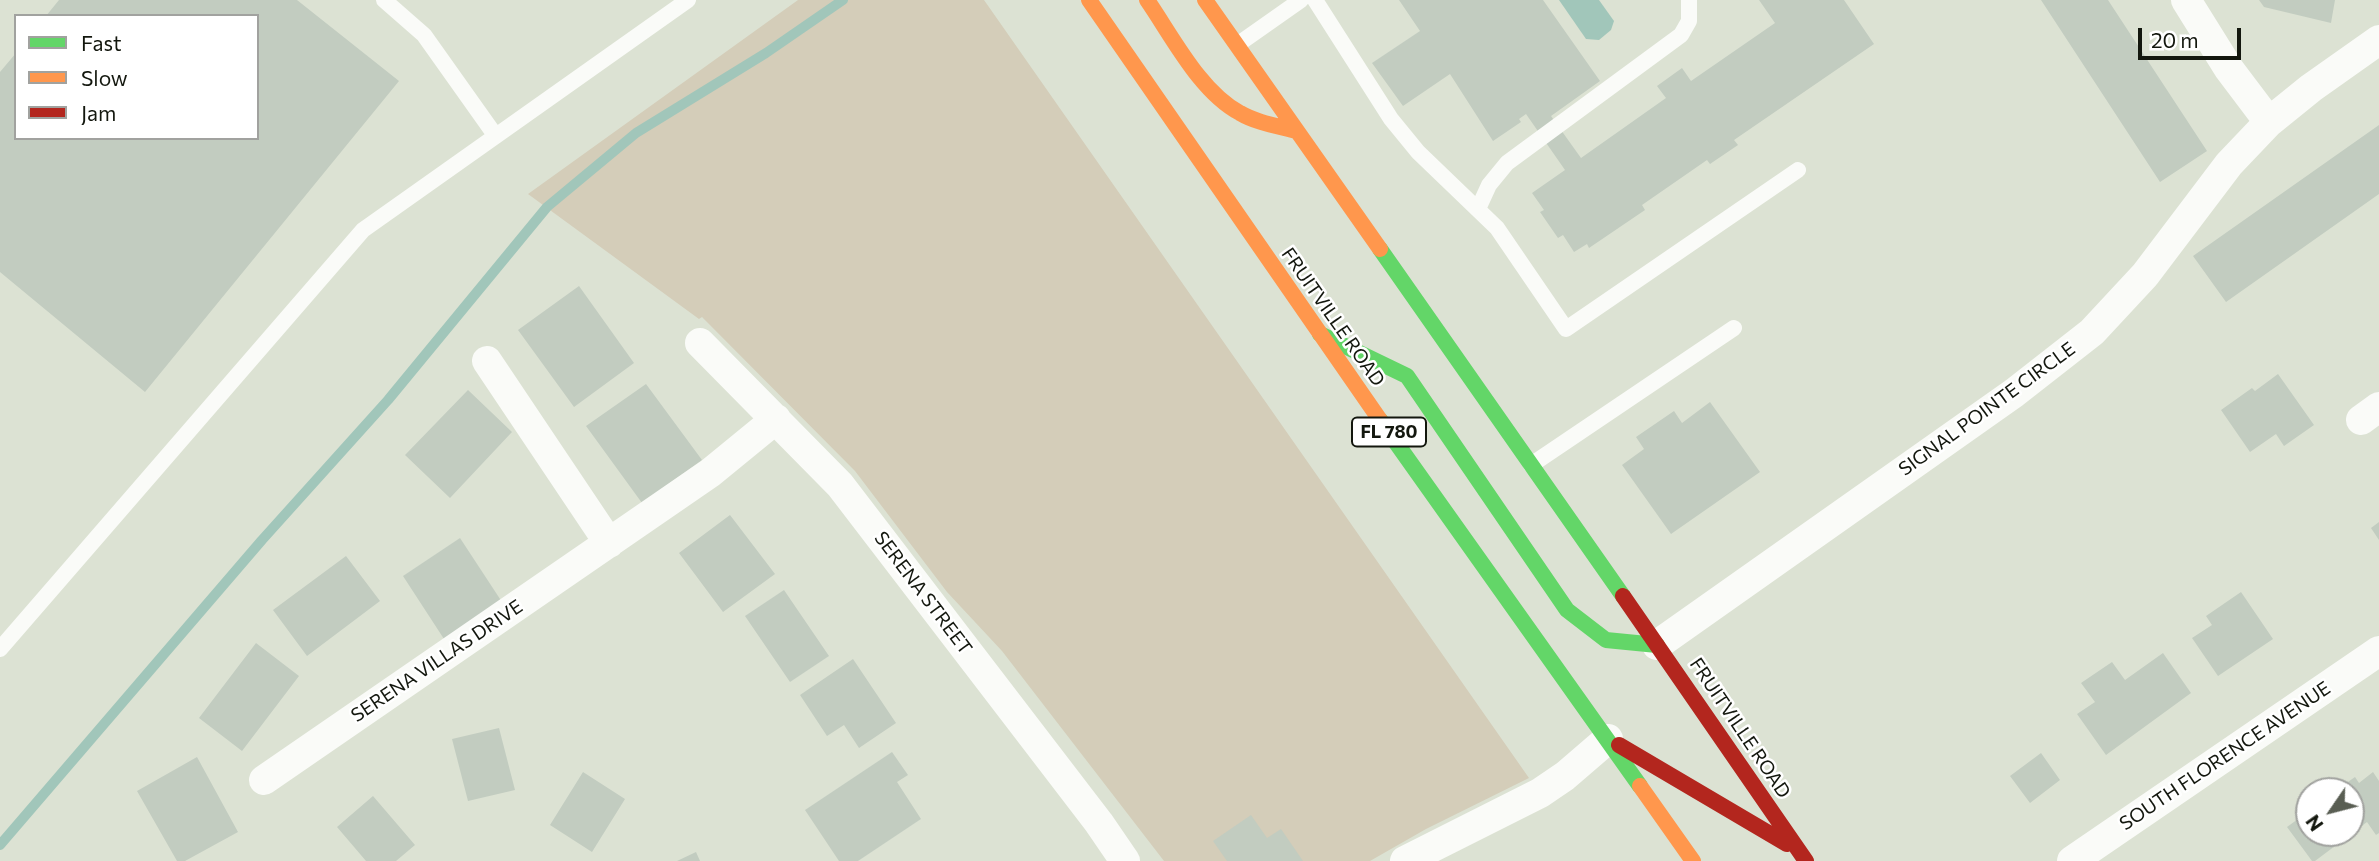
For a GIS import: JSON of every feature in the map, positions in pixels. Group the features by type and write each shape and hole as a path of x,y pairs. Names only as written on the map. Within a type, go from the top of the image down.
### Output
{"main road":[{"name":"FRUITVILLE ROAD","path":"1089,0 1318,333 1693,861"},
{"path":"1147,0 1206,83 1225,104 1247,116 1297,131"},
{"name":"FRUITVILLE ROAD","path":"1205,0 1802,856"},
{"path":"1318,333 1407,376 1567,610 1606,640 1657,645"},
{"path":"1608,739 1802,856"}],"street":[{"path":"2186,0 2229,69 2269,122"},
{"name":"SIGNAL POINTE CIRCLE","path":"1657,645 2014,393 2092,332 2145,275 2229,164 2269,122 2311,88 2379,40"},
{"name":"SERENA STREET","path":"700,343 840,485 1125,861"},
{"path":"487,361 609,543"},
{"name":"SERENA VILLAS DRIVE","path":"264,780 710,473 776,419"},
{"name":"SOUTH FLORENCE AVENUE","path":"2072,861 2379,651"},
{"path":"1405,861 1540,793 1565,776 1608,739"}],"lane":[{"path":"384,0 424,36 495,135"},
{"path":"0,649 363,230 688,0"},
{"path":"1236,45 1301,0"},
{"path":"1315,0 1391,119 1418,152 1497,228 1566,329 1798,170"},
{"path":"1478,209 1489,185 1507,163 1681,35 1689,21 1689,0"},
{"path":"1531,466 1734,328"}],"shaded area":[{"path":"798,0 984,0 1529,778 1426,829 1370,861 1164,861 1002,651 947,592 855,471 702,317 699,319 528,194"}],"water":[{"path":"1559,0 1599,0 1614,21 1611,30 1599,40 1586,39"}],"building":[{"path":"59,0 297,0 399,81 145,392 0,272 0,72 14,55 14,140 259,140 259,14 48,14"},
{"path":"1399,0 1543,0 1600,81 1551,116 1581,158 1666,98 1657,86 1682,68 1691,81 1775,23 1759,0 1844,0 1874,44 1734,140 1738,145 1710,164 1707,160 1642,205 1645,210 1589,248 1587,244 1574,252 1563,235 1558,238 1540,212 1544,210 1532,193 1565,170 1526,114 1519,119 1521,122 1493,141 1450,74 1403,106 1372,63 1420,31"},
{"path":"2041,0 2108,0 2207,151 2160,182"},
{"path":"2259,0 2335,0 2331,23 2264,7"},
{"path":"2379,125 2379,194 2226,302 2193,256"},
{"path":"579,286 634,363 574,407 518,330"},
{"path":"2278,374 2314,425 2284,446 2276,434 2250,452 2221,410"},
{"path":"646,384 702,460 642,503 586,426"},
{"path":"468,390 512,432 450,498 405,455"},
{"path":"1710,402 1760,472 1671,534 1622,465 1644,449 1636,437 1674,411 1682,423"},
{"path":"730,515 775,574 723,612 679,553"},
{"path":"2379,522 2379,540 2371,528"},
{"path":"460,538 502,602 444,639 403,576"},
{"path":"346,556 380,601 307,656 273,610"},
{"path":"784,590 829,656 790,682 745,616"},
{"path":"2241,592 2273,639 2218,676 2192,638 2212,625 2206,616"},
{"path":"256,643 299,676 242,751 199,718"},
{"path":"2163,653 2191,693 2106,755 2077,714 2095,702 2081,683 2112,662 2125,680"},
{"path":"853,659 896,723 859,748 844,725 827,736 800,695"},
{"path":"499,728 515,790 468,801 452,739"},
{"path":"892,752 908,775 897,782 921,819 858,861 839,861 805,810"},
{"path":"2041,753 2060,780 2030,803 2010,776"},
{"path":"197,757 238,832 185,861 177,861 137,791"},
{"path":"583,772 625,799 592,852 550,825"},
{"path":"2373,772 2379,781 2379,833 2376,835 2367,822 2365,824 2365,778"},
{"path":"373,796 415,845 396,861 366,861 337,827"},
{"path":"1251,815 1267,838 1281,829 1303,861 1227,861 1213,841"},
{"path":"2295,821 2295,838 2287,827"},
{"path":"2302,847 2334,847 2315,861 2312,861"},
{"path":"696,852 700,861 677,861"}],"waterway":[{"path":"0,845 262,540 388,400 547,207 636,133 766,53 843,0"}],"traffic: fast":[{"path":"1380,249 1623,596"},
{"path":"1320,334 1407,376 1567,610 1606,640 1657,645"},
{"path":"1380,420 1640,786"}],"traffic: slow":[{"path":"1089,0 1380,420"},
{"path":"1147,0 1188,62 1212,92 1226,104 1253,119 1297,131"},
{"path":"1205,0 1380,249"},
{"path":"1640,786 1693,861"}],"traffic: jam":[{"path":"1623,596 1806,861"},
{"path":"1619,745 1787,844"}]}
